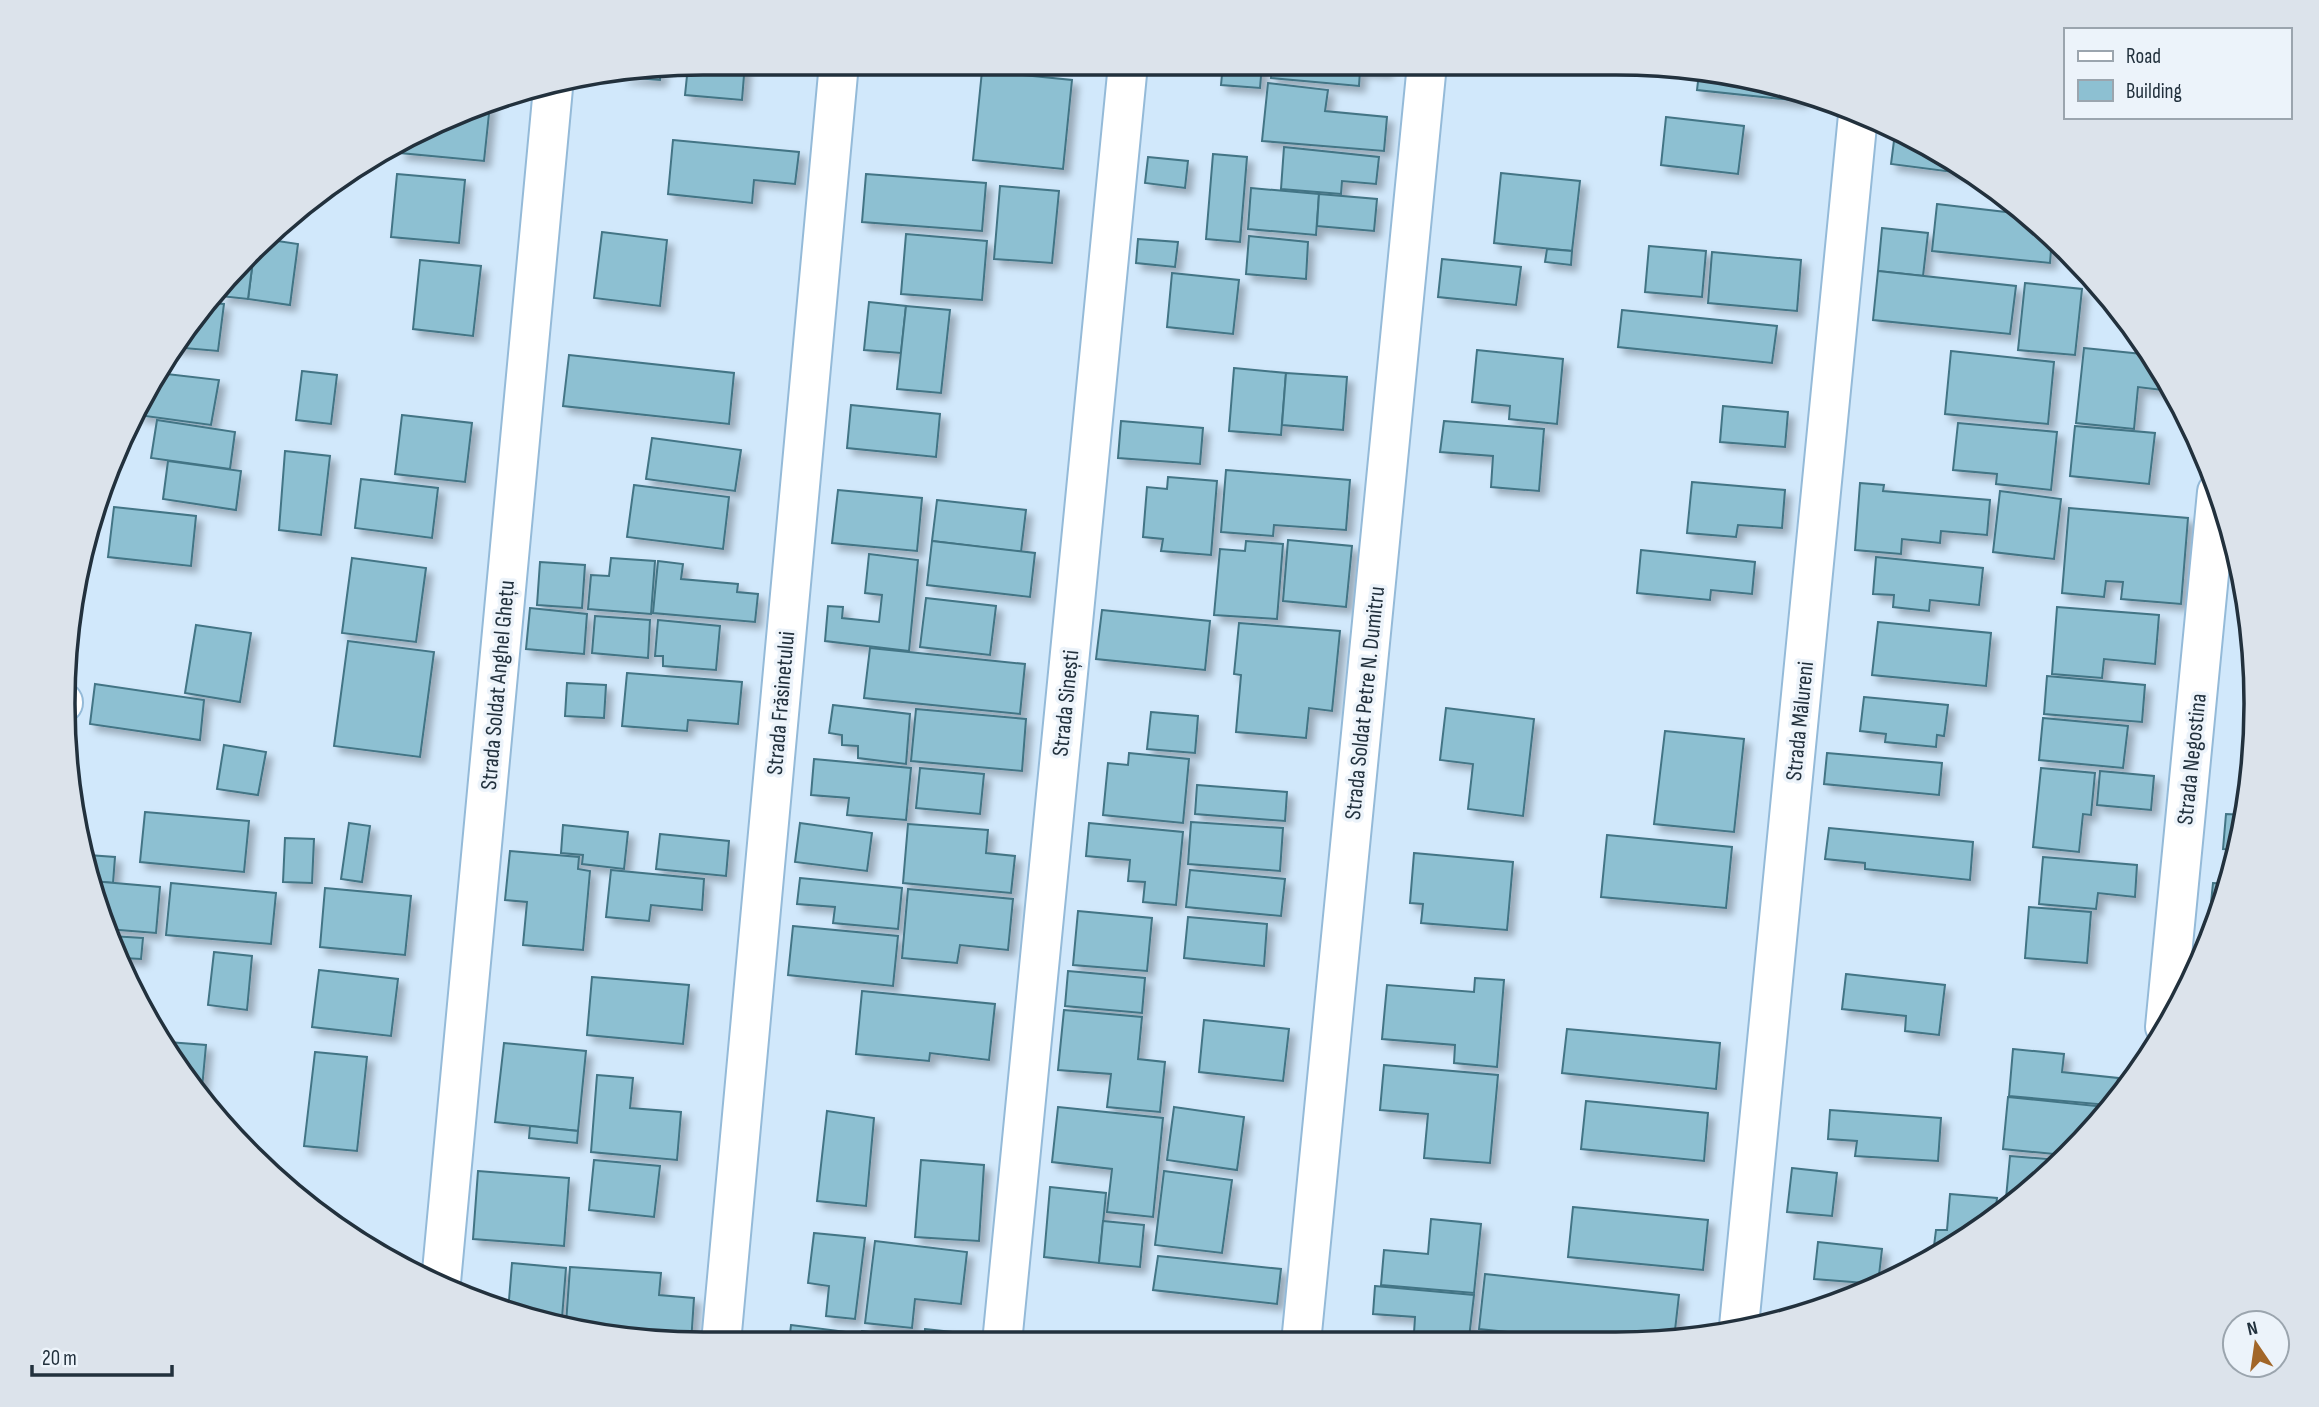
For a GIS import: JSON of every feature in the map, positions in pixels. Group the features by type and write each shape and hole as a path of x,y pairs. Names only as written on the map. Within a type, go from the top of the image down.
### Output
{"street":[{"name":"Strada Frăsinetului","path":"722,1332 838,75"},
{"name":"Strada Sinești","path":"1003,1332 1127,75"},
{"name":"Strada Soldat Petre N. Dumitru","path":"1302,1332 1426,75"},
{"name":"Strada Soldat Anghel Ghețu","path":"442,1274 553,94"},
{"name":"Strada Mălureni","path":"1741,1319 1857,124"},
{"name":"Strada Negostina","path":"2167,1004 2215,517"}],"building":[{"path":"744,75 742,100 685,95 687,76"},
{"path":"982,75 1022,75 1072,80 1063,169 973,160"},
{"path":"1222,75 1261,75 1260,88 1221,85"},
{"path":"1271,75 1360,75 1359,86 1271,78"},
{"path":"1698,81 1738,87 1786,99 1697,90"},
{"path":"1268,83 1328,90 1325,111 1387,117 1384,151 1262,141"},
{"path":"489,114 484,161 401,153"},
{"path":"1666,117 1744,126 1738,174 1661,165"},
{"path":"673,140 799,152 795,184 754,180 752,203 668,194"},
{"path":"1894,141 1950,172 1891,164"},
{"path":"1284,147 1379,157 1376,184 1342,181 1341,194 1281,189"},
{"path":"1213,154 1247,157 1240,242 1206,239"},
{"path":"1148,157 1188,161 1185,188 1145,183"},
{"path":"1501,173 1580,181 1572,251 1494,243"},
{"path":"397,174 465,180 459,243 391,237"},
{"path":"866,174 986,183 982,231 862,222"},
{"path":"1000,186 1059,191 1052,263 994,259"},
{"path":"1251,188 1319,194 1316,235 1248,229"},
{"path":"1319,194 1377,199 1374,231 1317,226"},
{"path":"1937,204 2007,212 2051,251 2050,263 1932,251"},
{"path":"1882,228 1928,233 1923,276 1878,271"},
{"path":"602,232 667,240 660,306 594,298"},
{"path":"906,234 987,241 982,300 901,294"},
{"path":"1249,236 1308,242 1306,279 1246,274"},
{"path":"1138,239 1178,242 1175,267 1136,263"},
{"path":"278,241 298,244 290,305 248,299 252,266"},
{"path":"1649,246 1706,251 1702,297 1645,292"},
{"path":"1547,249 1572,251 1571,265 1545,262"},
{"path":"1712,252 1801,260 1797,311 1708,303"},
{"path":"1442,259 1521,267 1516,305 1438,297"},
{"path":"420,260 481,266 473,336 413,329"},
{"path":"252,266 248,299 225,297"},
{"path":"1878,271 2016,286 2010,334 1873,320"},
{"path":"1172,273 1239,280 1233,334 1167,327"},
{"path":"2025,283 2082,289 2075,355 2018,350"},
{"path":"869,302 906,306 901,353 864,350"},
{"path":"219,304 224,304 218,351 185,348"},
{"path":"906,306 950,310 941,393 897,389"},
{"path":"1622,310 1777,326 1772,363 1618,347"},
{"path":"2084,348 2138,354 2160,390 2138,387 2134,429 2076,423"},
{"path":"1477,350 1563,359 1557,424 1509,419 1510,406 1472,402"},
{"path":"1951,351 2054,362 2048,424 1945,414"},
{"path":"569,355 734,373 729,424 563,406"},
{"path":"1234,368 1286,373 1281,435 1229,431"},
{"path":"302,371 337,375 331,424 296,420"},
{"path":"1286,373 1347,377 1343,430 1282,425"},
{"path":"168,374 219,380 211,425 145,416"},
{"path":"851,405 940,414 936,457 847,448"},
{"path":"1723,406 1788,412 1785,447 1720,442"},
{"path":"402,415 472,423 465,482 395,474"},
{"path":"157,420 235,432 230,469 151,458"},
{"path":"1121,421 1203,428 1200,464 1118,458"},
{"path":"1444,421 1544,429 1539,491 1491,487 1493,456 1440,452"},
{"path":"1958,423 2057,432 2051,490 1996,484 1997,474 1953,470"},
{"path":"2075,426 2155,433 2149,484 2070,476"},
{"path":"652,438 741,450 735,491 646,479"},
{"path":"285,451 330,456 321,535 279,530"},
{"path":"168,461 241,471 236,510 163,499"},
{"path":"1226,470 1350,480 1346,530 1274,525 1273,536 1221,532"},
{"path":"1168,477 1217,481 1211,555 1161,551 1163,539 1143,537 1147,487 1167,489"},
{"path":"361,479 438,488 432,538 355,528"},
{"path":"1692,482 1785,490 1782,528 1738,525 1736,537 1687,533"},
{"path":"1860,483 1884,485 1883,491 1990,500 1987,535 1941,531 1940,543 1902,539 1901,554 1855,550"},
{"path":"634,485 729,497 723,549 627,537"},
{"path":"838,490 922,498 917,551 832,543"},
{"path":"2000,491 2061,499 2054,559 1993,552"},
{"path":"937,500 1026,510 1021,552 932,541"},
{"path":"114,507 196,516 191,566 108,557"},
{"path":"2069,508 2188,518 2181,604 2121,599 2123,582 2106,581 2104,597 2062,593"},
{"path":"1288,540 1352,546 1346,607 1283,601"},
{"path":"932,541 1035,553 1030,597 927,585"},
{"path":"1246,541 1283,544 1277,619 1214,615 1220,549 1245,551"},
{"path":"1641,550 1755,562 1752,594 1711,590 1710,600 1637,593"},
{"path":"869,554 918,560 909,651 825,641 828,606 843,607 842,618 879,622 882,595 865,593"},
{"path":"1876,557 1983,568 1979,605 1930,600 1929,611 1893,607 1894,595 1873,594"},
{"path":"352,558 426,568 416,642 342,633"},
{"path":"611,558 655,561 651,614 588,609 591,575 609,576"},
{"path":"658,561 683,564 681,579 738,584 737,592 758,594 755,622 653,613"},
{"path":"540,562 585,565 582,608 537,605"},
{"path":"926,598 996,606 990,655 920,647"},
{"path":"2057,607 2159,615 2155,664 2104,659 2102,678 2052,674"},
{"path":"530,608 587,614 584,654 526,649"},
{"path":"1102,610 1210,621 1205,670 1096,659"},
{"path":"595,616 650,620 648,658 592,653"},
{"path":"658,620 720,626 716,670 663,666 663,656 655,656"},
{"path":"1878,622 1991,633 1986,686 1872,675"},
{"path":"1239,623 1340,631 1332,711 1309,708 1306,738 1236,732 1241,675 1234,674"},
{"path":"196,625 251,633 240,702 185,693"},
{"path":"348,641 434,652 420,757 334,746"},
{"path":"870,648 1025,664 1020,714 864,698"},
{"path":"627,673 742,682 738,724 688,720 687,731 622,726"},
{"path":"2047,676 2145,685 2142,722 2044,714"},
{"path":"567,683 606,685 604,718 565,716"},
{"path":"95,684 204,700 200,740 90,724"},
{"path":"1864,697 1948,705 1944,736 1937,735 1936,747 1885,742 1886,734 1860,731"},
{"path":"833,705 910,714 906,764 858,758 858,746 842,745 842,735 829,733"},
{"path":"1446,708 1534,719 1523,816 1468,809 1473,764 1440,760"},
{"path":"916,709 1026,719 1022,771 911,761"},
{"path":"1151,712 1198,716 1195,753 1147,749"},
{"path":"2043,718 2128,726 2123,768 2039,760"},
{"path":"1665,731 1744,739 1734,832 1654,824"},
{"path":"224,745 266,752 258,795 217,789"},
{"path":"1129,753 1189,759 1183,823 1103,815 1108,763 1128,765"},
{"path":"1827,753 1942,763 1939,795 1824,784"},
{"path":"814,759 911,768 906,820 847,815 849,798 811,795"},
{"path":"920,768 984,774 980,814 916,808"},
{"path":"2041,768 2095,773 2091,815 2083,814 2079,852 2033,847"},
{"path":"2100,771 2154,776 2151,810 2097,805"},
{"path":"1197,785 1287,792 1285,821 1195,814"},
{"path":"145,812 249,821 244,872 140,862"},
{"path":"2226,814 2234,814 2226,849 2223,849"},
{"path":"1191,822 1283,828 1280,871 1188,864"},
{"path":"349,823 370,826 362,882 341,879"},
{"path":"800,823 872,833 867,871 795,862"},
{"path":"1089,823 1183,832 1176,905 1143,902 1145,882 1128,881 1130,860 1086,856"},
{"path":"908,824 988,830 986,853 1015,856 1011,893 903,883"},
{"path":"563,825 628,832 624,869 582,864 583,855 561,853"},
{"path":"1829,828 1973,842 1970,880 1865,869 1865,863 1825,859"},
{"path":"660,834 729,841 726,876 656,869"},
{"path":"1607,835 1732,847 1726,908 1601,897"},
{"path":"285,838 314,839 312,883 283,882"},
{"path":"510,851 579,857 578,869 590,871 583,950 523,945 527,902 505,900"},
{"path":"1414,853 1513,862 1507,930 1421,923 1423,904 1410,903"},
{"path":"94,855 115,857 113,883 102,882"},
{"path":"2043,857 2137,865 2135,897 2098,893 2096,909 2039,904"},
{"path":"611,870 704,879 702,910 651,905 649,921 606,917"},
{"path":"1190,870 1285,879 1281,916 1186,907"},
{"path":"800,878 902,888 898,929 833,923 835,907 797,904"},
{"path":"102,882 160,887 156,933 118,930"},
{"path":"171,883 276,893 271,944 166,935"},
{"path":"2213,883 2217,883 2211,901"},
{"path":"325,888 411,896 405,955 320,947"},
{"path":"908,889 1013,899 1008,950 960,945 957,963 902,958"},
{"path":"2029,907 2091,912 2087,963 2025,958"},
{"path":"1078,911 1152,918 1147,971 1073,965"},
{"path":"1188,917 1267,924 1264,966 1184,958"},
{"path":"793,926 898,936 893,986 788,975"},
{"path":"120,937 143,938 141,959 130,958"},
{"path":"214,952 252,956 247,1010 208,1005"},
{"path":"319,970 398,979 391,1036 312,1027"},
{"path":"1068,971 1145,978 1142,1013 1065,1006"},
{"path":"1846,974 1945,985 1939,1035 1905,1031 1906,1016 1842,1009"},
{"path":"592,977 689,985 683,1044 587,1035"},
{"path":"1475,978 1504,980 1497,1067 1454,1063 1455,1045 1382,1039 1387,985 1474,992"},
{"path":"862,991 995,1004 989,1060 930,1053 929,1061 856,1054"},
{"path":"1064,1010 1142,1017 1138,1059 1165,1062 1160,1112 1107,1107 1111,1074 1058,1070"},
{"path":"1204,1020 1289,1029 1283,1081 1199,1072"},
{"path":"1567,1029 1720,1043 1716,1089 1562,1073"},
{"path":"174,1043 206,1045 203,1083"},
{"path":"504,1043 586,1051 578,1131 495,1122"},
{"path":"2013,1049 2064,1054 2062,1072 2118,1078 2099,1104 2009,1096"},
{"path":"315,1052 367,1057 357,1151 304,1146"},
{"path":"1384,1065 1498,1075 1490,1163 1424,1158 1428,1114 1380,1110"},
{"path":"597,1075 633,1078 630,1108 681,1112 677,1160 591,1152"},
{"path":"2008,1097 2098,1106 2054,1154 2003,1149"},
{"path":"1586,1101 1708,1113 1704,1161 1581,1149"},
{"path":"1058,1107 1163,1118 1153,1217 1107,1212 1112,1169 1052,1162"},
{"path":"1174,1107 1244,1117 1237,1170 1167,1160"},
{"path":"1830,1110 1941,1118 1938,1161 1855,1156 1857,1141 1828,1139"},
{"path":"827,1111 874,1118 866,1206 817,1201"},
{"path":"530,1126 578,1131 577,1143 529,1138"},
{"path":"2010,1156 2048,1159 2030,1176 2006,1195"},
{"path":"594,1160 660,1166 654,1217 589,1210"},
{"path":"921,1160 984,1165 979,1241 915,1237"},
{"path":"1792,1168 1837,1173 1832,1216 1787,1212"},
{"path":"478,1171 569,1178 564,1246 473,1239"},
{"path":"1164,1171 1232,1180 1222,1253 1155,1245"},
{"path":"1050,1187 1106,1193 1099,1263 1044,1257"},
{"path":"1950,1194 1997,1198 1996,1203 1934,1245 1936,1230 1947,1230"},
{"path":"1573,1207 1708,1220 1703,1270 1568,1257"},
{"path":"1431,1219 1481,1224 1474,1293 1381,1285 1384,1250 1428,1254"},
{"path":"1103,1221 1144,1225 1140,1267 1099,1263"},
{"path":"814,1233 865,1238 855,1319 826,1316 829,1286 808,1283"},
{"path":"875,1241 967,1252 961,1304 915,1299 912,1328 865,1323"},
{"path":"1818,1242 1882,1249 1879,1273 1859,1283 1814,1279"},
{"path":"1158,1256 1281,1269 1277,1304 1153,1290"},
{"path":"512,1263 566,1268 562,1315 509,1300"},
{"path":"570,1267 661,1273 659,1295 694,1298 692,1331 621,1326 567,1316"},
{"path":"1485,1274 1679,1295 1675,1328 1616,1332 1507,1332 1479,1329"},
{"path":"1375,1286 1474,1295 1470,1332 1414,1332 1415,1317 1373,1314"},
{"path":"791,1325 847,1332 790,1332"},
{"path":"925,1329 952,1332 925,1332"}]}
